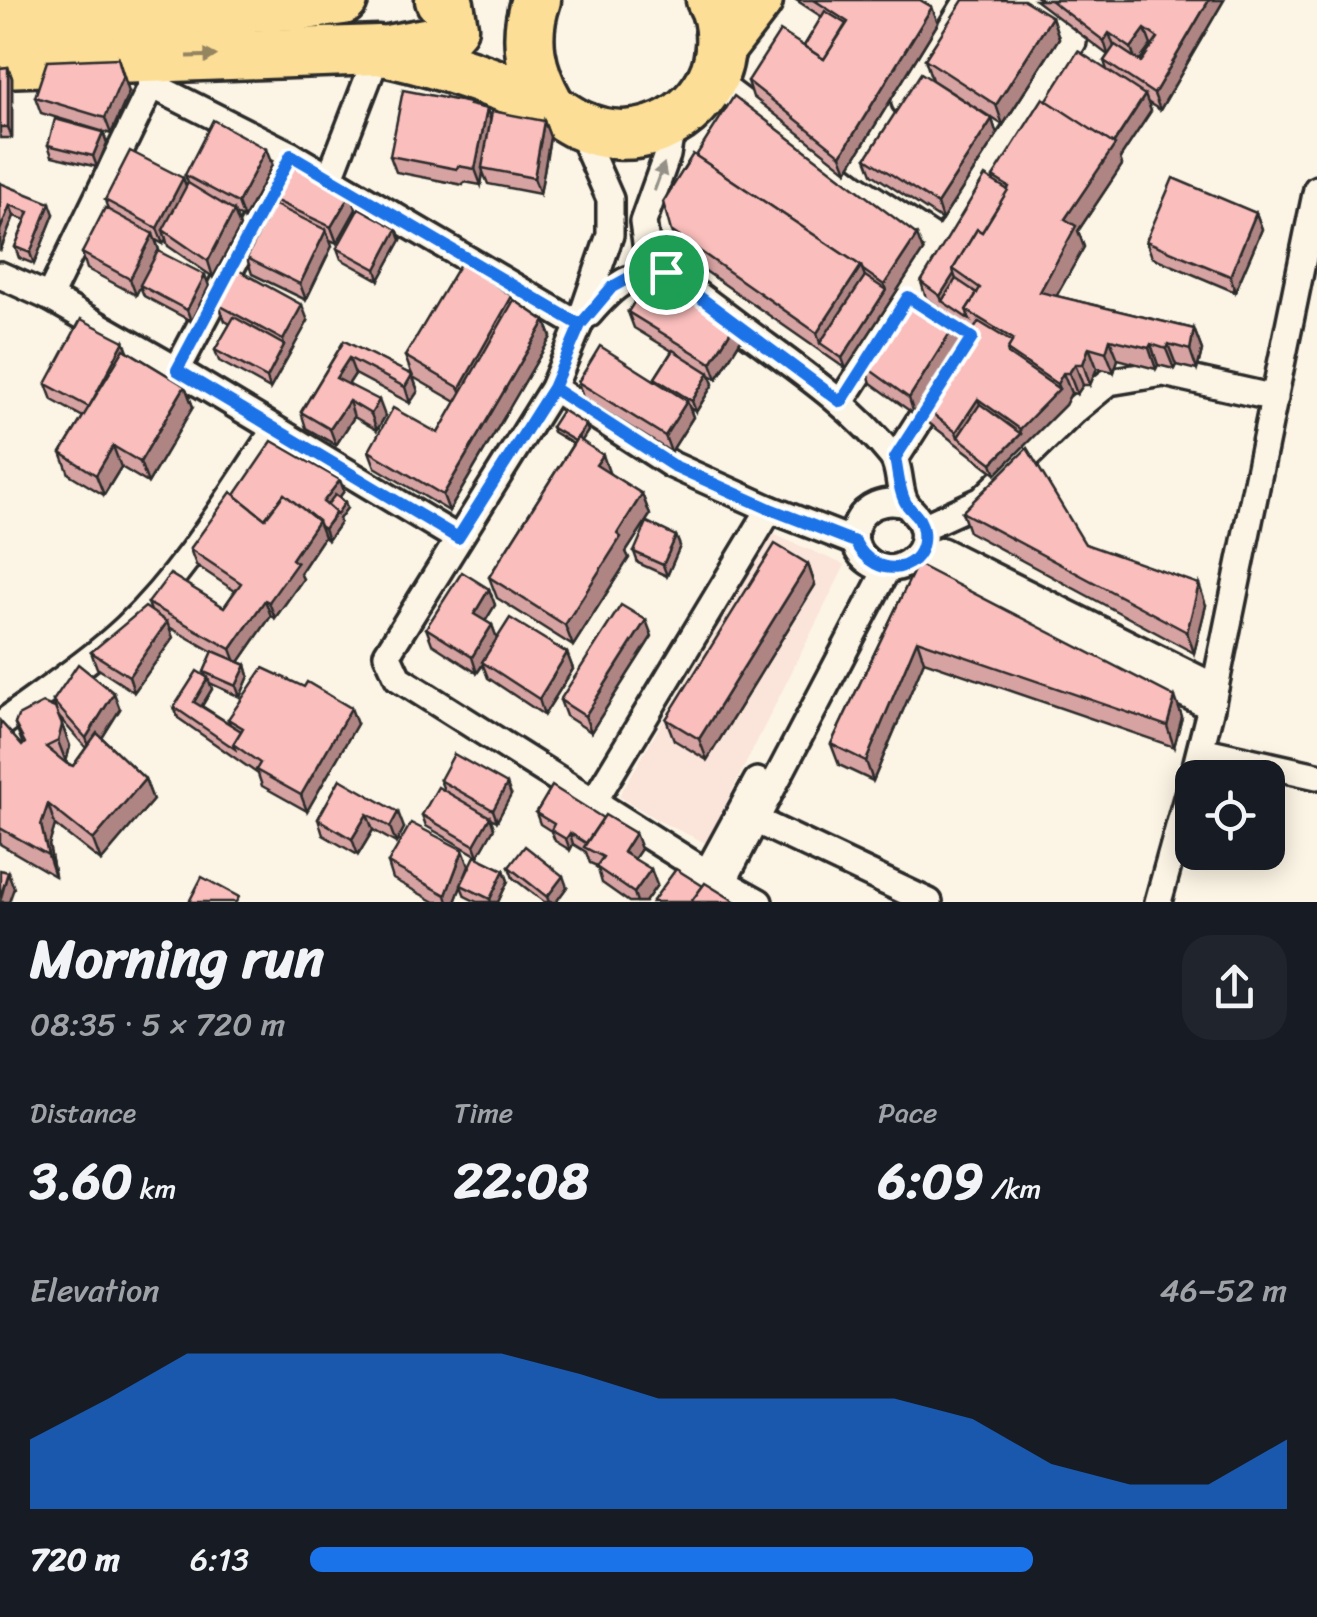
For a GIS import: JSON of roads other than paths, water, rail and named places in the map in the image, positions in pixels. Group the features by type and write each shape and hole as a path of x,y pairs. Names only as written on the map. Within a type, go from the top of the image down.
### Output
{"highway":[{"path":"0,16 305,5 343,0"},
{"path":"0,63 150,72 379,50 442,40 453,27 449,4 440,0"},
{"path":"536,0 531,14 529,54 534,79 564,114"},
{"path":"711,0 716,9 716,64"},
{"path":"379,50 440,63 608,134 639,132 672,125 692,108 758,0"}],"street":[{"path":"895,118 968,0"},
{"path":"841,402 1073,42 1018,0"},
{"path":"330,177 379,50"},
{"path":"716,64 942,244"},
{"path":"49,297 150,72 580,325"},
{"path":"564,114 610,198 610,236 580,325 553,388 387,654 398,678 594,801 679,865 715,877 760,902"},
{"path":"672,125 667,156 643,222 647,250 666,272 841,402 895,458 906,504"},
{"path":"177,370 291,155"},
{"path":"1198,760 1275,398 1308,286 1317,188"},
{"path":"580,325 612,287 634,275 666,272"},
{"path":"0,275 49,297 177,370 458,538"},
{"path":"895,458 972,338 908,297"},
{"path":"921,542 917,513 906,504 890,500 875,503 862,512 856,527 855,542 862,556 880,568 902,567 921,542 982,500 1109,382 1164,373 1275,398"},
{"path":"553,388 672,465 855,542"},
{"path":"0,725 125,629 152,601 216,518 274,431"},
{"path":"594,801 770,509"},
{"path":"921,542 1213,697"},
{"path":"715,877 755,820 880,568"},
{"path":"715,877 880,568"},
{"path":"1201,750 1317,776"},
{"path":"755,820 917,900"},
{"path":"1158,902 1175,842"}]}
